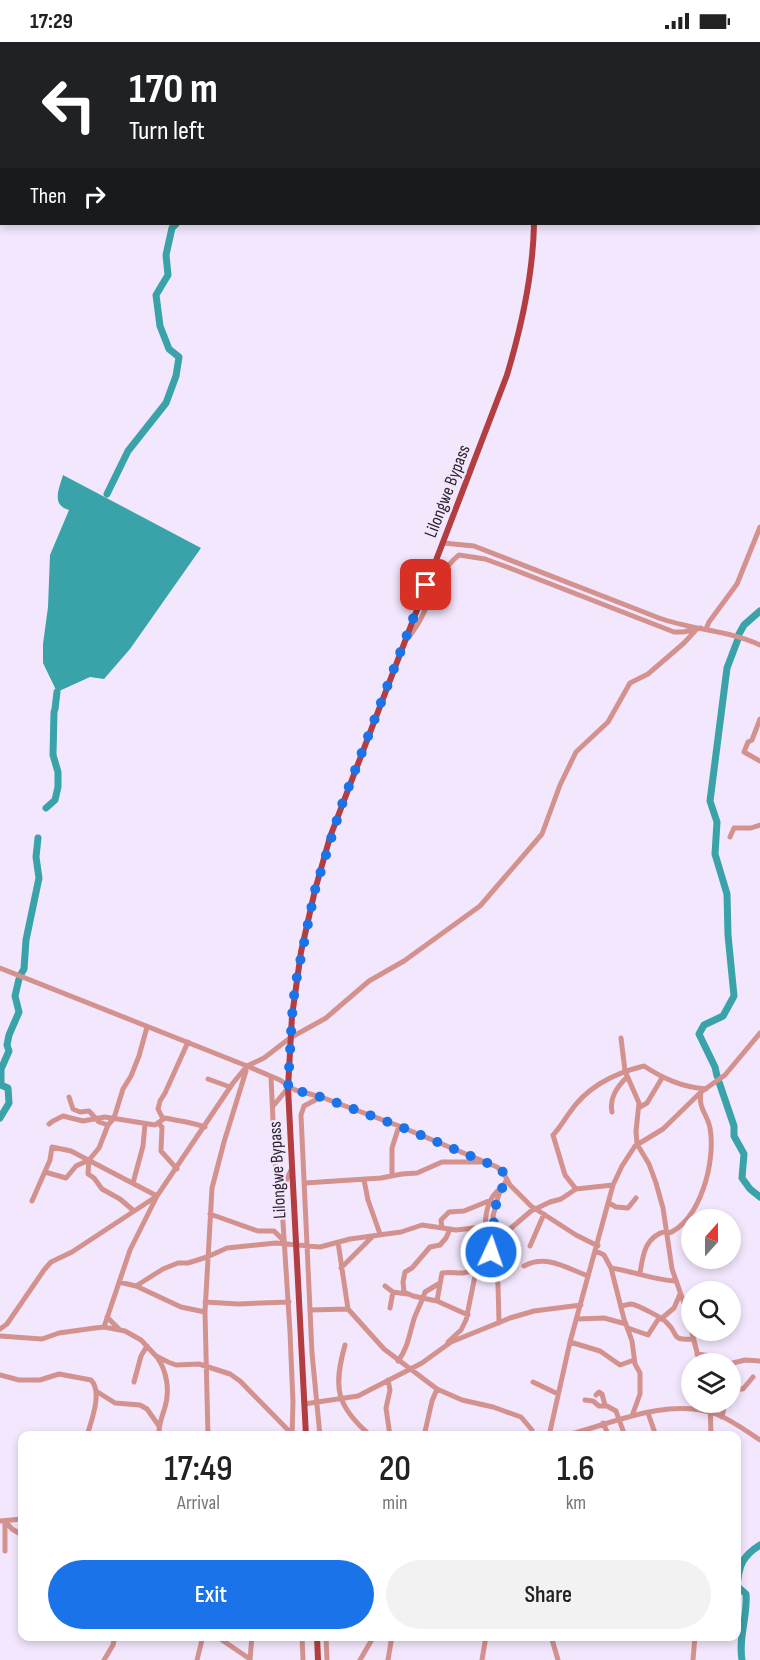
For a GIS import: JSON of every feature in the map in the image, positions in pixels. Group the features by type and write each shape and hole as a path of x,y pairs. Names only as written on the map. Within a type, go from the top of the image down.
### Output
{"main road":[{"name":"Lilongwe Bypass","path":"306,1431 288,1088 290,1038 301,952 322,862 341,807 496,405 516,344 529,282 534,225"},
{"path":"317,1641 318,1660"}],"street":[{"path":"104,1327 130,1250 158,1196 230,1087 247,1066 264,1058 290,1038 327,1018 369,981 404,961 480,906 542,834 560,785 576,752 608,722 630,683 648,674 709,622 737,584 760,527"},
{"path":"443,543 474,546 659,618 742,637 760,645"},
{"path":"404,642 415,630 448,563 459,555 485,559 674,632 700,629"},
{"path":"760,719 758,732 744,752 760,760"},
{"path":"730,837 734,828 751,828 760,825"},
{"path":"0,968 247,1066 285,1083 288,1088 321,1097 399,1126 497,1167 503,1172 505,1184 493,1216 495,1233 491,1252 493,1271 498,1284 499,1323"},
{"path":"45,1172 66,1178 76,1166 89,1160 99,1148 108,1125 114,1118 123,1089 131,1076 147,1027"},
{"path":"550,1431 570,1342 613,1185 625,1160 637,1144 663,1129 703,1090 725,1075 760,1033"},
{"path":"621,1038 626,1074 637,1095 640,1107 636,1131 637,1144 649,1164 656,1183 675,1281 681,1297"},
{"path":"177,1169 160,1151 162,1127 158,1109 188,1042"},
{"path":"208,1431 205,1302 210,1214 216,1168 247,1066"},
{"path":"576,1189 565,1175 554,1135 587,1093 608,1079 644,1066 662,1078 703,1090"},
{"path":"612,1112 613,1096 626,1074"},
{"path":"272,1077 275,1163 281,1191 289,1302 292,1431"},
{"path":"640,1107 647,1103 662,1078"},
{"path":"208,1079 230,1087"},
{"path":"274,1105 288,1088"},
{"path":"640,1273 646,1245 653,1237 676,1229 693,1211 703,1189 711,1162 710,1128 700,1105 703,1090"},
{"path":"69,1097 72,1109 80,1112 88,1111 96,1119 108,1125"},
{"path":"320,1431 311,1310 302,1109 308,1103 321,1097"},
{"path":"49,1124 52,1120 63,1116 83,1121 114,1118 145,1124 161,1121 192,1122 205,1127"},
{"path":"134,1183 143,1146 145,1124"},
{"path":"392,1176 392,1148 399,1126"},
{"path":"32,1201 52,1155 52,1147 71,1151 158,1196"},
{"path":"89,1160 88,1174 102,1189 120,1199 134,1211"},
{"path":"305,1184 420,1173 442,1162 486,1162"},
{"path":"281,1191 291,1170"},
{"path":"364,1180 368,1200 380,1234"},
{"path":"485,1232 485,1218 491,1200 505,1184"},
{"path":"505,1184 526,1202 604,1255 610,1268 632,1341 634,1360 640,1373 640,1388 632,1416"},
{"path":"136,1286 163,1269 178,1263 188,1263 207,1257 227,1248 284,1243 320,1247 380,1234 401,1232 422,1225 450,1229 474,1228 495,1233 507,1231 536,1209 561,1199 576,1189 613,1185"},
{"path":"0,1329 11,1318 48,1265 158,1196"},
{"path":"609,1203 616,1207 628,1208 636,1198"},
{"path":"442,1228 441,1220 449,1212 464,1211 491,1200"},
{"path":"210,1214 258,1231 274,1231 281,1236 284,1243"},
{"path":"530,1246 544,1214"},
{"path":"406,1294 403,1282 405,1272 412,1268 430,1247 440,1245 450,1229"},
{"path":"341,1268 373,1236"},
{"path":"338,1242 348,1308 374,1338 398,1361 437,1389 474,1404 519,1415 532,1431"},
{"path":"444,1347 461,1330 468,1315 477,1254 483,1251 491,1252"},
{"path":"524,1266 535,1262 550,1261 588,1276"},
{"path":"610,1268 640,1273 658,1280 675,1281"},
{"path":"437,1301 442,1273 465,1274 473,1270"},
{"path":"119,1282 136,1286 181,1307 205,1312"},
{"path":"398,1361 406,1350 415,1316 426,1290 440,1283"},
{"path":"385,1286 393,1292 437,1301 468,1315"},
{"path":"390,1308 393,1292"},
{"path":"577,1319 604,1318 648,1335 660,1318 674,1308 680,1294"},
{"path":"205,1302 238,1305 289,1302"},
{"path":"304,1404 358,1396 411,1369 451,1342 499,1323 527,1313 581,1305"},
{"path":"621,1306 632,1305 660,1318 681,1338"},
{"path":"311,1310 348,1308"},
{"path":"107,1317 119,1329"},
{"path":"0,1336 42,1339 59,1333 104,1327 130,1333 147,1346 162,1364 168,1385 159,1431"},
{"path":"0,1342 11,1337"},
{"path":"570,1342 600,1351 620,1365 634,1360"},
{"path":"345,1345 338,1378 341,1399 366,1431"},
{"path":"134,1382 141,1356 147,1346"},
{"path":"156,1356 176,1365 195,1363 224,1370 240,1381 288,1431"},
{"path":"741,1362 760,1360"},
{"path":"0,1375 19,1380 40,1380 59,1374 91,1380 94,1382 96,1391 88,1431"},
{"path":"741,1389 753,1377"},
{"path":"388,1380 390,1390 386,1408 389,1431"},
{"path":"533,1382 558,1394"},
{"path":"425,1431 437,1389"},
{"path":"96,1391 115,1403 147,1409 159,1426"},
{"path":"596,1395 599,1392 602,1394 605,1405"},
{"path":"585,1400 599,1406 605,1405 616,1411 622,1431"},
{"path":"580,1431 632,1416 681,1410"},
{"path":"648,1413 654,1431"},
{"path":"711,1431 712,1413 760,1440"},
{"path":"722,1417 723,1413"},
{"path":"603,1424 606,1431"},
{"path":"3,1521 18,1519"},
{"path":"3,1521 18,1533"},
{"path":"3,1521 5,1551"},
{"path":"104,1660 114,1641"},
{"path":"197,1660 202,1641"},
{"path":"224,1641 250,1660"},
{"path":"250,1660 252,1641"},
{"path":"302,1641 303,1660"},
{"path":"326,1641 327,1660"},
{"path":"360,1660 371,1641"},
{"path":"388,1660 393,1641"},
{"path":"482,1660 485,1641"},
{"path":"552,1641 558,1660"},
{"path":"693,1660 695,1641"}],"shaded area":[{"path":"63,475 201,548 130,649 104,679 90,677 57,692 43,663 43,644 48,607 50,555 69,510 63,508 58,500"}],"waterway":[{"path":"107,494 128,451 166,403 176,376 179,357 169,349 160,326 156,295 168,275 166,255 172,228 175,225"},
{"path":"739,634 744,625 760,611"},
{"path":"717,1076 699,1034 704,1025 723,1016 734,996 728,935 727,894 715,854 717,822 710,801 727,668 738,639"},
{"path":"55,709 57,692"},
{"path":"46,808 55,800 58,787 58,772 53,755 54,712"},
{"path":"21,974 24,969 26,940 39,878 36,857 38,838"},
{"path":"0,1118 9,1103 8,1088 1,1085 1,1069 9,1051 7,1045 9,1035 19,1012 15,996 19,979"},
{"path":"719,1082 734,1126 734,1136 744,1154 742,1178 760,1197"},
{"path":"741,1565 745,1558 760,1545"},
{"path":"741,1590 746,1594 741,1643 742,1660"}],"route":[{"path":"426,585 330,837 315,890 295,986 288,1088 321,1097 399,1126 497,1167 503,1172 506,1181 499,1194 493,1216 495,1233 491,1252"}]}
